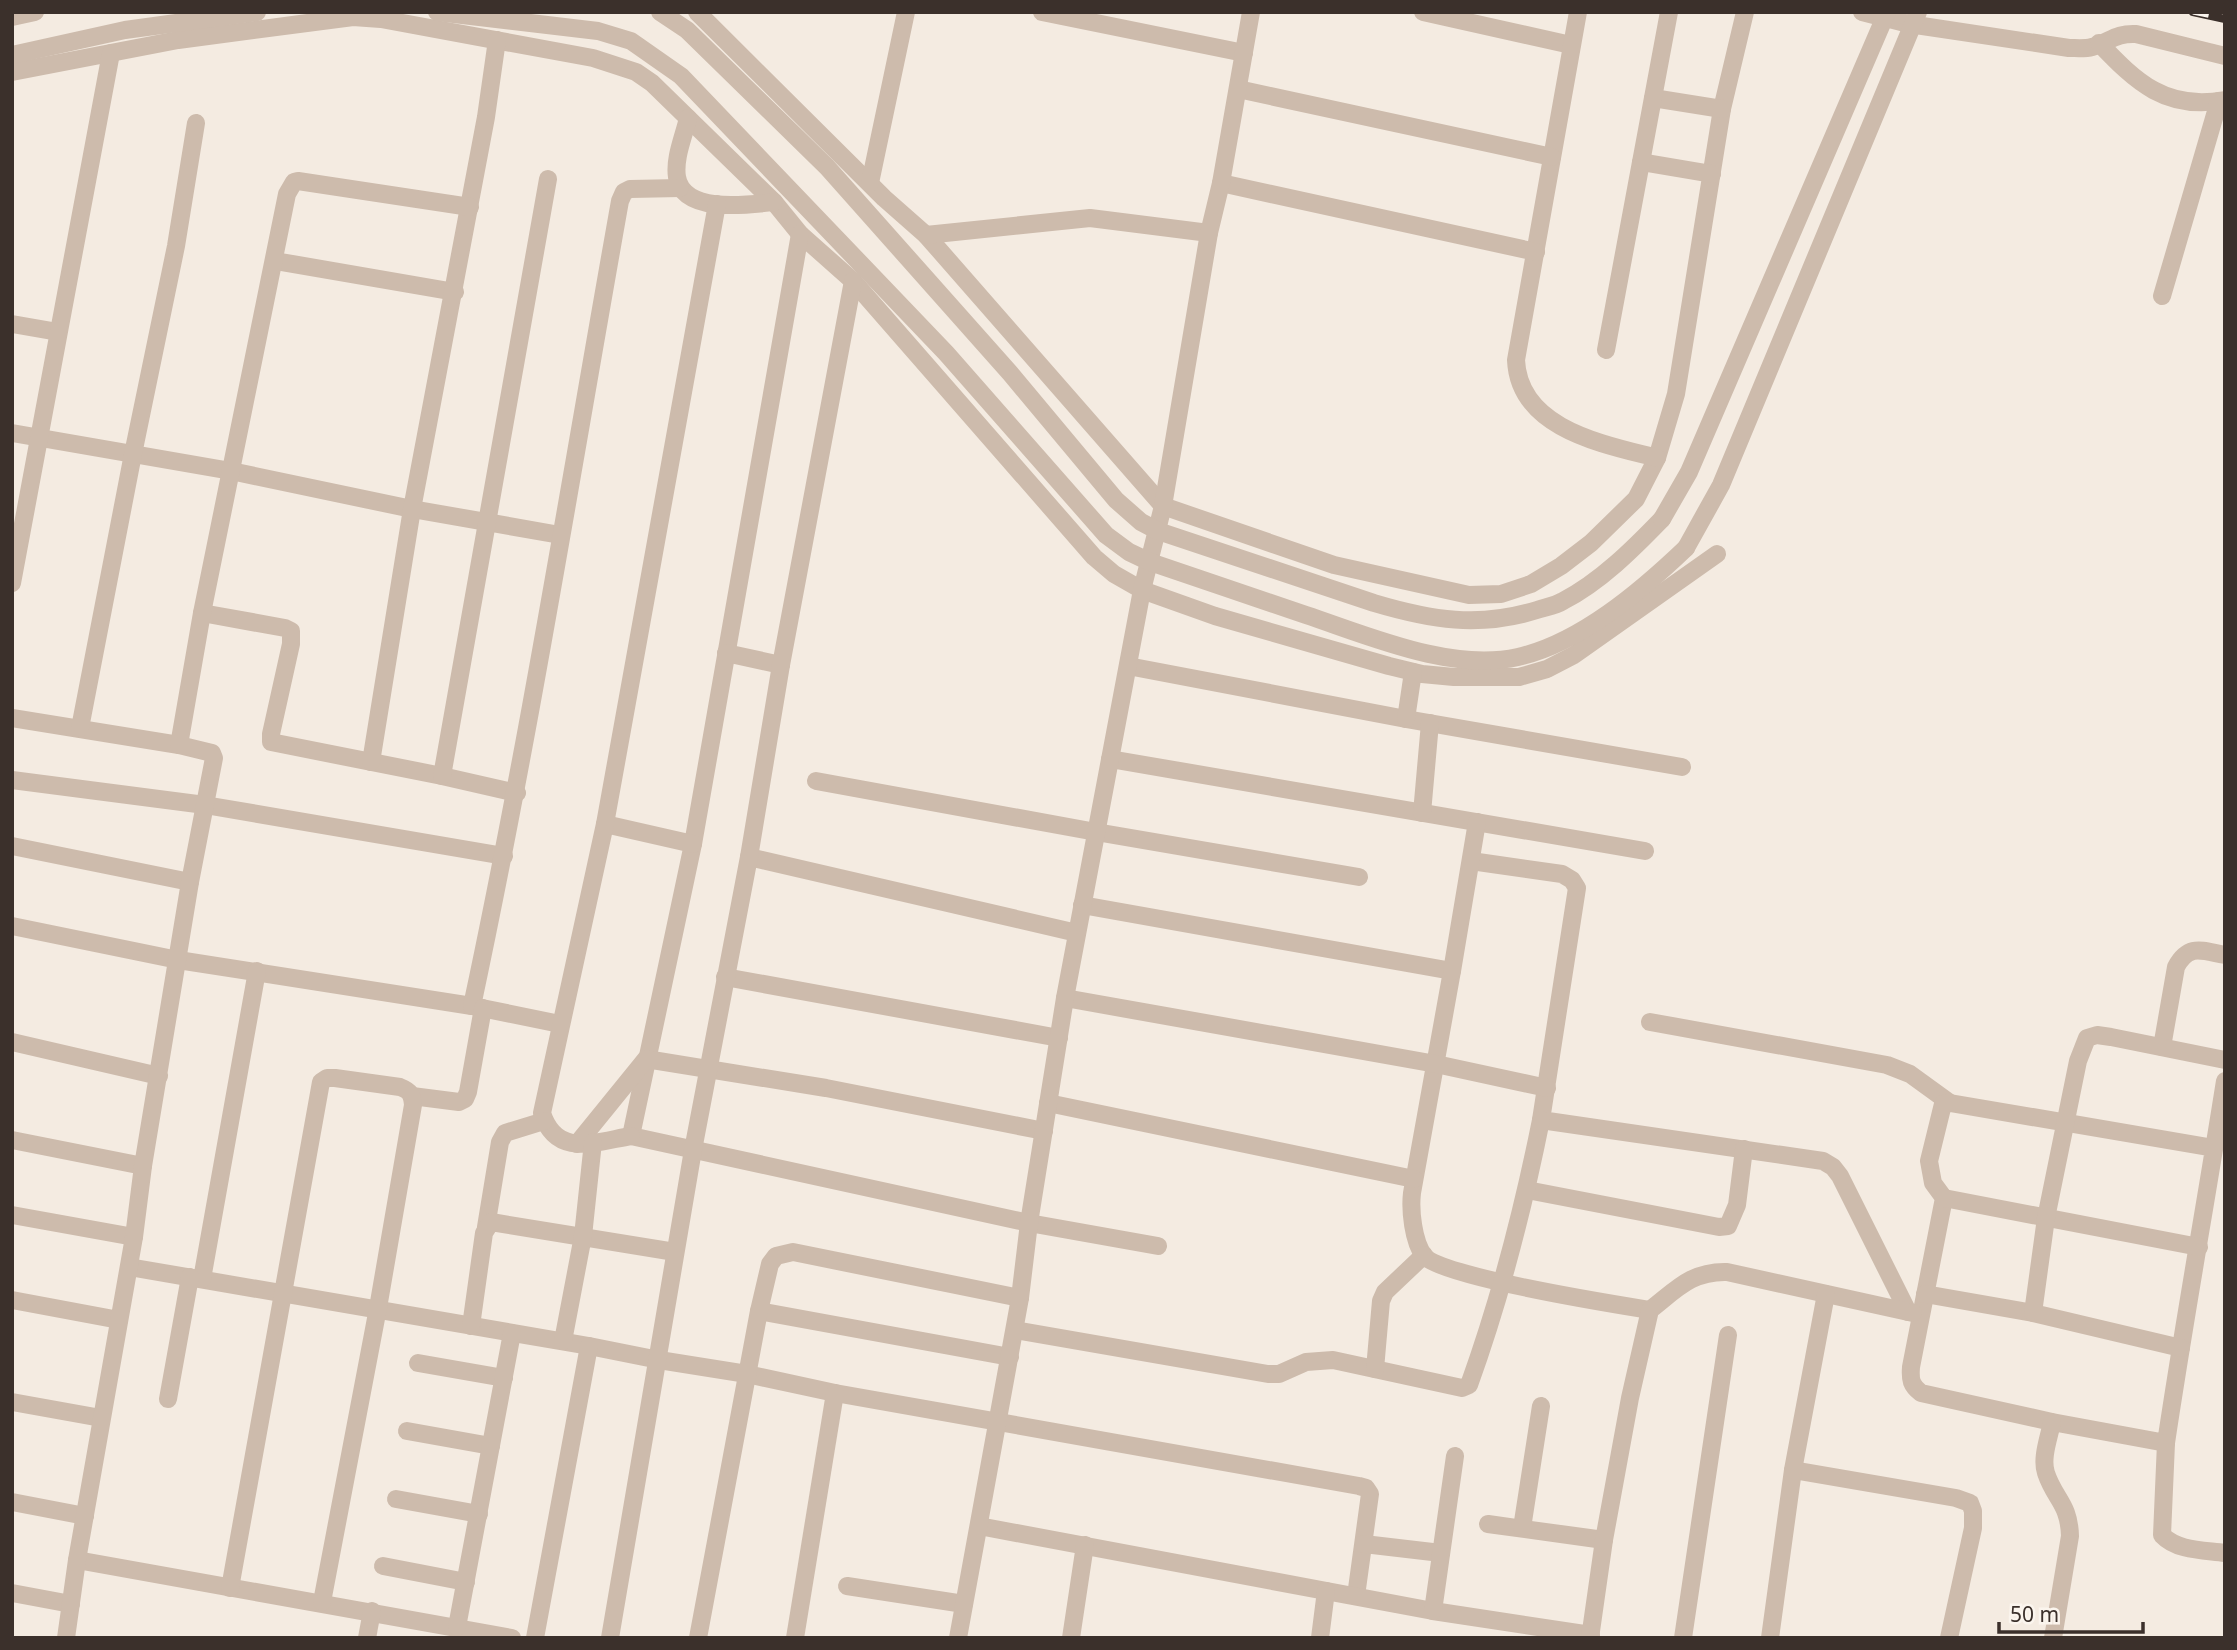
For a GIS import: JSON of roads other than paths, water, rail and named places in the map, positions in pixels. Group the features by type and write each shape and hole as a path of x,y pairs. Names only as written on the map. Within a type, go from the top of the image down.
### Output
{"street":[{"path":"12,17 35,12"},
{"path":"12,55 125,30 257,12"},
{"path":"437,12 598,32 631,41 681,76 946,353 1106,534 1129,552 1150,562 1386,641 1441,656 1492,660 1516,658 1538,651 1581,630 1640,590 1686,548 1721,485 1918,12"},
{"path":"660,12 687,30 827,167 1010,373 1116,500 1140,522 1158,531 1408,613 1443,619 1485,621 1523,614 1562,602 1624,558 1662,519 1689,472 1888,12"},
{"path":"870,183 906,12"},
{"path":"1042,12 1244,53"},
{"path":"958,1638 1020,1298 1029,1223 1065,998 1142,590 1163,506 1209,233 1221,183 1251,12"},
{"path":"1423,12 1572,45"},
{"path":"1578,12 1516,360 1519,386 1528,400 1568,431 1657,458"},
{"path":"1606,351 1669,12"},
{"path":"703,15 738,55 926,235 1163,506 1334,565 1469,595 1501,594 1531,584 1561,566 1591,543 1636,499 1657,458 1676,394 1722,109 1745,12"},
{"path":"1862,12 1923,26 2069,48 2092,47 2123,33 2136,34 2225,56"},
{"path":"12,72 178,40 353,17 381,19 593,58 636,72 652,83 774,202 800,234 853,281 1094,557 1114,574 1142,590 1215,616 1413,672 1492,679 1519,677 1547,669 1574,655 1717,554"},
{"path":"370,762 412,509 455,292 497,40"},
{"path":"2099,43 2140,83 2155,93 2192,101 2222,100 2162,296"},
{"path":"12,583 111,53"},
{"path":"1238,89 1552,157"},
{"path":"1653,98 1722,109"},
{"path":"688,118 677,161 680,188 689,196 717,204 774,202"},
{"path":"80,728 176,246 196,123"},
{"path":"1641,162 1712,174"},
{"path":"442,776 548,179"},
{"path":"178,745 202,612 287,194 294,182 325,184 470,207"},
{"path":"1221,183 1536,252"},
{"path":"412,1096 459,1102 468,1092 478,1007 620,201 624,192 630,189 680,188"},
{"path":"717,204 605,824 542,1113 546,1127 555,1136 585,1143 631,1136 1029,1223 1158,1246"},
{"path":"926,235 1090,218 1209,233"},
{"path":"631,1136 693,844 800,234"},
{"path":"275,261 455,292"},
{"path":"610,1638 693,1150 853,281"},
{"path":"12,324 58,331"},
{"path":"12,433 231,471 412,509 560,535"},
{"path":"202,612 291,631 291,645 271,741 517,793"},
{"path":"726,653 781,665"},
{"path":"1128,666 1406,719 1682,767"},
{"path":"1406,719 1413,672"},
{"path":"12,718 178,745 212,753 214,758 190,882 143,1166 134,1237 101,1418 66,1638"},
{"path":"1422,813 1430,723"},
{"path":"1110,759 1646,851"},
{"path":"12,780 205,806 504,856"},
{"path":"816,781 1359,877"},
{"path":"1478,822 1414,1179 1410,1208 1414,1228 1424,1255 1443,1268 1650,1311"},
{"path":"605,824 693,844"},
{"path":"12,846 190,882"},
{"path":"749,857 1077,933"},
{"path":"1014,1330 1268,1374 1279,1374 1306,1362 1319,1360 1375,1369 1453,1387 1462,1388 1469,1385 1502,1282 1527,1189 1541,1120 1577,888 1572,880 1562,874 1471,861"},
{"path":"1083,905 1452,971"},
{"path":"12,926 178,960 478,1007 560,1024"},
{"path":"2162,1047 2176,967 2182,957 2186,952 2195,950 2225,956"},
{"path":"168,1399 196,1278 257,971"},
{"path":"725,977 1059,1038"},
{"path":"1065,998 1436,1064 1546,1088"},
{"path":"1650,1022 1887,1065 1910,1074 1950,1103"},
{"path":"2033,1313 2046,1218 2078,1060 2087,1038 2097,1035 2111,1037 2225,1060"},
{"path":"12,1042 159,1076"},
{"path":"646,1059 826,1088 1044,1131"},
{"path":"563,1342 583,1236 585,1143 646,1059"},
{"path":"230,1588 321,1083 327,1078 335,1078 400,1087 408,1090 413,1105 378,1308 322,1602"},
{"path":"2225,1081 2166,1443 2162,1535 2169,1544 2225,1553"},
{"path":"1048,1103 1414,1179"},
{"path":"2199,1247 1944,1198 1933,1183 1929,1161 1940,1110 1943,1104 1950,1103 2214,1148"},
{"path":"1541,1120 1813,1158 1833,1167 1914,1314"},
{"path":"471,1326 500,1142 505,1133 544,1121"},
{"path":"12,1140 143,1166"},
{"path":"1527,1189 1719,1227 1728,1226 1737,1205 1744,1149"},
{"path":"1944,1198 1926,1294 1914,1314 1910,1378 1913,1387 1922,1393 2052,1422 2166,1443"},
{"path":"12,1215 134,1237"},
{"path":"486,1227 491,1222 500,1222 675,1252"},
{"path":"698,1638 758,1311 769,1264 776,1256 793,1252 1020,1298"},
{"path":"1375,1369 1381,1301 1385,1292 1424,1255"},
{"path":"129,1267 378,1308 1359,1486 1366,1488 1370,1494 1356,1597"},
{"path":"979,1526 1433,1611 1591,1637 1604,1540 1630,1398 1650,1311 1697,1275 1727,1272 1914,1314"},
{"path":"1770,1638 1793,1470 1826,1294"},
{"path":"1926,1294 2033,1313 2180,1348"},
{"path":"12,1300 119,1320"},
{"path":"758,1311 1010,1357"},
{"path":"465,1632 466,1582 512,1333"},
{"path":"1683,1638 1728,1335"},
{"path":"535,1638 589,1346"},
{"path":"418,1363 504,1378"},
{"path":"795,1638 835,1393"},
{"path":"12,1402 101,1418"},
{"path":"1522,1528 1541,1406"},
{"path":"2052,1422 2045,1456 2045,1471 2070,1520 2070,1536 2053,1638"},
{"path":"407,1431 491,1446"},
{"path":"1433,1611 1455,1456"},
{"path":"1793,1470 1956,1498 1970,1503 1973,1528 1949,1638"},
{"path":"396,1499 479,1514"},
{"path":"12,1502 85,1516"},
{"path":"1488,1524 1604,1540"},
{"path":"1364,1544 1441,1553"},
{"path":"1071,1638 1084,1545"},
{"path":"77,1560 372,1611 465,1632 512,1638"},
{"path":"383,1566 466,1582"},
{"path":"847,1586 964,1604"},
{"path":"1320,1638 1326,1591"},
{"path":"12,1592 71,1604"},
{"path":"367,1638 372,1611"}],"railway":[{"path":"2193,12 2225,19"}]}
